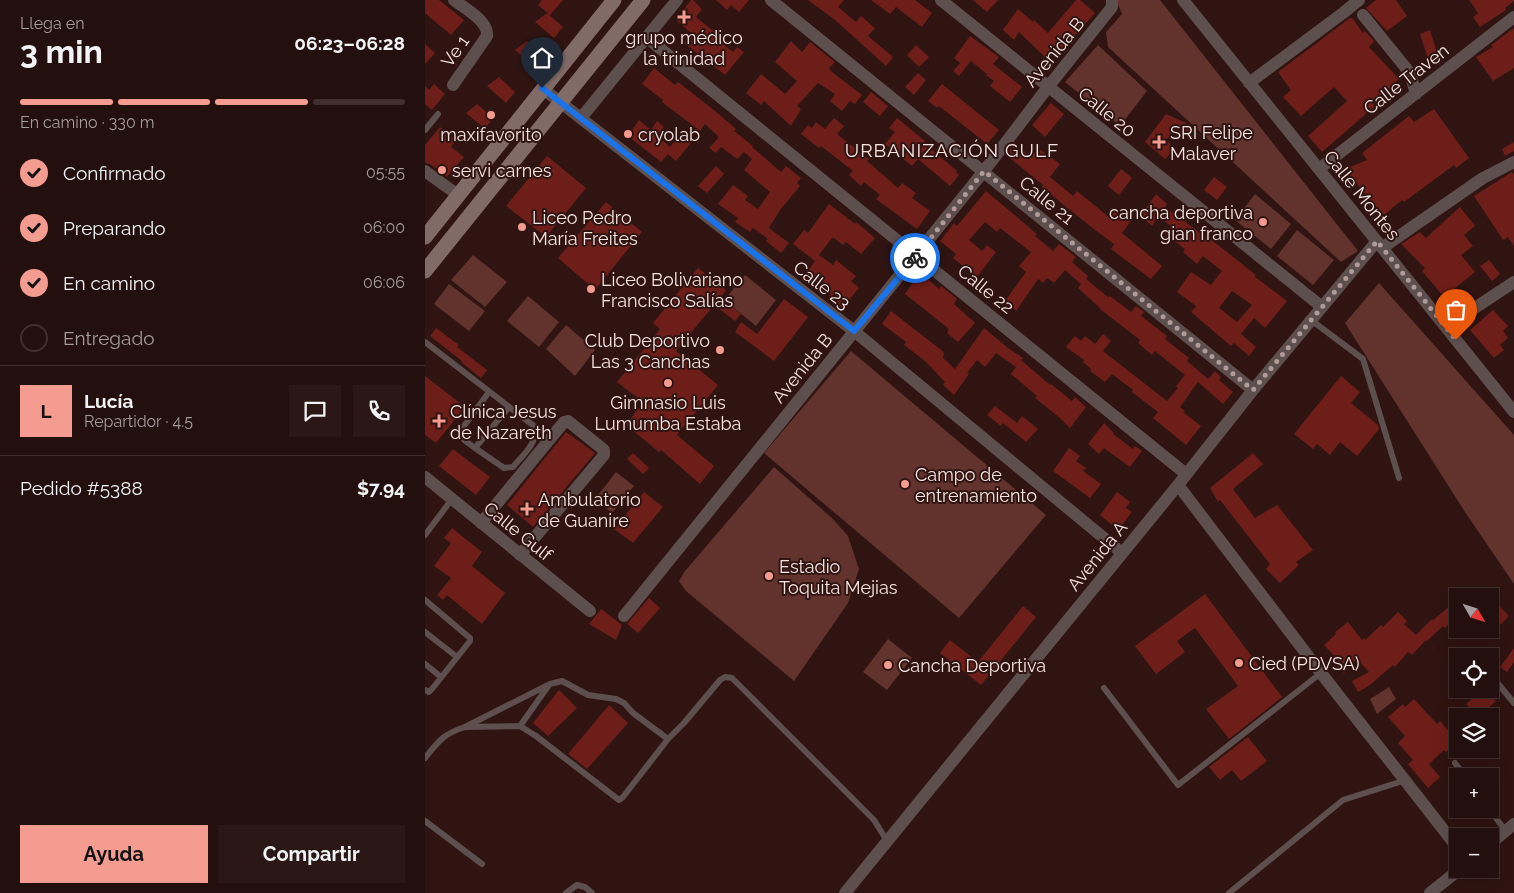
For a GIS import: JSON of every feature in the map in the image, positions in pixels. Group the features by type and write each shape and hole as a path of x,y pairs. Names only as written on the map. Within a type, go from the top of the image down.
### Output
{"street":[{"name":"Ve 1","path":"453,85 487,36 483,23 454,0"},
{"path":"425,237 613,0"},
{"path":"425,271 643,0"},
{"path":"581,118 677,0"},
{"name":"Calle 21","path":"771,0 1253,390"},
{"name":"Calle 20","path":"941,0 1322,307"},
{"name":"Avenida B","path":"624,616 984,171 1048,87 1112,8 1112,0"},
{"name":"Calle Montes","path":"1183,0 1446,327 1512,406"},
{"path":"1249,83 1359,0"},
{"path":"1363,15 1410,73 1416,94"},
{"name":"Calle Traven","path":"1319,169 1514,17"},
{"name":"Calle 22","path":"646,37 1186,474"},
{"name":"Calle 23","path":"542,88 854,331 1122,553"},
{"name":"Avenida A","path":"845,893 1322,307 1380,244 1483,178 1514,162"},
{"path":"425,171 458,195"},
{"path":"1446,327 1514,282"},
{"path":"481,523 564,422 568,421 604,450 605,454 520,555"},
{"name":"Calle Gulf","path":"425,477 590,611"},
{"path":"1178,485 1449,837"},
{"path":"1499,837 1510,828"},
{"path":"1430,893 1449,878"}],"lane":[{"path":"425,130 438,114"},
{"path":"1311,320 1363,359 1399,478"},
{"path":"425,342 535,426 536,438 513,467 504,468 462,438 460,434 489,392"},
{"path":"475,448 509,407"},
{"path":"425,535 452,500"},
{"path":"425,600 471,638 429,692 425,690"},
{"path":"425,632 457,657"},
{"path":"425,664 441,677"},
{"path":"1104,688 1178,785 1321,673"},
{"path":"465,727 520,726 536,736 619,800 668,739 720,680 725,677 732,678 874,820 887,842"},
{"path":"425,758 443,736 451,731 465,727 550,684 562,681 594,697 616,699 624,703 633,713 668,739"},
{"path":"520,726 550,684"},
{"path":"1499,685 1514,703"},
{"path":"1455,763 1459,768"},
{"path":"1229,893 1343,800 1405,780"},
{"path":"1499,818 1510,828"},
{"path":"425,821 483,864"},
{"path":"566,893 577,885 585,887 592,893"}],"shaded area":[{"path":"1116,0 1160,0 1358,251 1341,262 1108,47 1106,32 1122,14"},
{"path":"1098,45 1147,91 1120,126 1065,82"},
{"name":"cancha deportiva gian franco","path":"1255,194 1291,224 1271,249 1235,220"},
{"path":"1297,230 1334,260 1313,285 1277,256"},
{"path":"473,255 507,282 485,307 451,280"},
{"name":"Club Deportivo Las 3 Canchas","path":"745,275 776,300 756,326 724,300"},
{"path":"1379,283 1514,435 1514,584 1465,512 1345,323"},
{"path":"449,284 485,311 469,331 434,304"},
{"path":"528,296 559,322 539,347 507,321"},
{"path":"566,325 595,350 575,376 546,349"},
{"name":"Campo de entrenamiento","path":"851,351 1046,515 959,618 764,453"},
{"name":"Estadio Toquita Mejias","path":"774,467 833,519 848,536 859,569 848,603 794,681 686,591 679,581 685,571"},
{"path":"616,472 634,486 612,513 595,499"},
{"name":"Cancha Deportiva","path":"888,639 912,658 887,690 863,672"},
{"path":"1389,687 1396,699 1377,714 1370,699"}],"building":[{"path":"425,0 439,0 464,20 451,35 425,13"},
{"path":"542,0 563,0 550,15 538,5"},
{"path":"691,0 702,9 696,17 717,34 714,37 733,52 737,47 744,52 725,75 684,43 692,34 676,20"},
{"path":"716,0 749,0 739,12 731,5 727,10"},
{"path":"808,0 844,0 838,7 856,22 861,16 875,28 868,36 893,57 886,66 835,20"},
{"path":"871,0 915,0 932,13 922,27 896,7 890,14"},
{"path":"973,0 998,0 987,12"},
{"path":"1076,0 1080,0 1095,13 1062,50 1059,47 1048,60 1019,32 1014,40 1003,30 1018,9 1048,33"},
{"path":"1376,0 1396,0 1407,16 1387,31 1366,8"},
{"path":"1469,0 1514,1 1505,8 1506,10 1480,27 1473,17 1478,13"},
{"path":"547,13 563,27 554,38 535,22"},
{"path":"1352,18 1363,33 1365,31 1374,41 1369,47 1399,79 1373,104 1375,106 1322,152 1308,136 1347,101 1334,87 1301,116 1283,97 1291,90 1278,72"},
{"path":"1514,28 1514,68 1493,81 1476,57 1493,47 1491,45"},
{"path":"1430,30 1439,59 1429,62 1420,34"},
{"path":"970,36 999,57 993,64 1022,87 1010,102 990,86 994,81 971,61 959,76 953,71 960,63 954,58"},
{"path":"527,41 543,56 534,67 515,50"},
{"path":"791,41 802,52 810,42 835,62 829,68 832,72 862,95 855,104 850,101 842,111 830,101 835,94 818,83 797,106 801,109 791,126 764,101 761,105 746,93 761,74 785,94 797,81 775,62"},
{"path":"425,44 435,53 425,64"},
{"path":"916,45 929,57 919,67 907,55"},
{"path":"654,68 675,85 678,82 715,111 736,129 734,131 781,172 786,166 801,178 797,183 800,186 780,210 769,228 789,243 781,253 766,241 768,239 753,228 750,232 735,222 738,218 718,204 733,185 748,196 745,200 758,209 770,192 744,170 752,159 744,152 737,159 721,147 716,153 709,148 719,137 705,124 700,131 642,84"},
{"path":"918,73 926,80 914,95 905,87"},
{"path":"499,77 515,92 506,103 487,86"},
{"path":"434,84 445,94 432,110 425,104 425,86 429,90"},
{"path":"942,84 999,130 987,144 939,106 937,108 928,101"},
{"path":"871,92 888,106 880,116 863,102"},
{"path":"1051,103 1064,114 1045,137 1032,125"},
{"path":"477,104 493,118 485,129 466,113"},
{"path":"1434,109 1469,158 1456,168 1454,165 1404,202 1402,200 1383,216 1345,169 1367,160 1362,153 1409,116 1414,122"},
{"path":"1166,114 1195,127 1186,135 1175,129 1167,140 1174,150 1165,159 1145,142"},
{"path":"834,118 844,126 837,134 869,159 867,161 898,188 902,183 916,193 912,198 930,211 917,229 876,199 880,195 864,182 861,186 849,175 853,171 821,146 819,148 801,134 808,125 812,128 816,122 825,129"},
{"path":"897,118 957,171 959,175 950,186 918,159 912,166 885,144 895,132 889,128"},
{"path":"639,120 651,130 657,121 664,127 657,136 670,147 680,134 691,143 676,161 668,154 661,162 628,136"},
{"path":"440,127 456,140 451,147 464,157 447,177 430,164 425,163 425,145"},
{"path":"1514,142 1514,151 1505,156 1502,149"},
{"path":"1015,144 1031,157 1038,148 1060,164 1050,177 1073,196 1077,191 1110,218 1115,211 1131,221 1122,233 1162,266 1151,279 1111,249 1114,244 1065,206 1042,187 1043,185 1006,155"},
{"path":"547,156 586,188 546,237 506,206"},
{"path":"716,166 724,174 707,193 698,186"},
{"path":"1121,169 1132,178 1119,195 1108,186"},
{"path":"1512,172 1514,175 1514,246 1508,237 1503,240 1474,196"},
{"path":"1214,177 1227,187 1217,200 1204,190"},
{"path":"986,191 1037,234 1035,236 1053,251 1059,244 1076,257 1072,262 1088,276 1086,279 1108,297 1110,296 1131,312 1136,306 1144,312 1141,316 1167,336 1165,339 1189,358 1187,361 1208,379 1215,371 1221,377 1219,380 1233,392 1223,404 1198,382 1180,407 1185,411 1183,412 1201,426 1186,445 1153,418 1158,412 1132,392 1133,390 1112,374 1105,382 1090,371 1091,369 1083,362 1084,360 1066,347 1075,336 1081,341 1085,336 1095,344 1103,334 1111,341 1103,351 1167,401 1178,388 1176,386 1185,375 1155,351 1152,355 1138,343 1140,340 1100,309 1078,288 1081,284 1065,270 1054,283 1047,278 1043,283 1038,279 1016,311 1005,301 1026,272 1019,266 1031,252 1000,228 997,232 985,222 969,240 982,251 987,245 996,252 977,277 953,258 956,254 940,241 954,223 957,226"},
{"path":"1156,194 1167,204 1165,207 1200,231 1287,301 1265,328 1254,318 1241,334 1256,347 1249,356 1234,343 1231,346 1191,312 1196,306 1177,292 1191,272 1211,285 1222,271 1203,256 1197,264 1183,252 1185,249 1165,234 1171,226 1158,216 1152,226 1140,216","holes":["1232,291 1252,305 1237,322 1219,308"]},
{"path":"606,202 642,232 595,290 558,258"},
{"path":"829,204 855,224 856,222 875,238 861,254 846,242 843,245 832,238 819,255 833,265 836,260 856,276 851,281 859,288 842,308 829,296 831,294 805,275 815,261 793,244 804,230 808,233"},
{"path":"1460,207 1475,226 1464,235 1473,246 1461,255 1475,272 1444,297 1422,271 1425,268 1401,244 1420,232 1426,238"},
{"path":"1489,260 1500,274 1492,281 1480,266"},
{"path":"698,268 726,290 720,298 741,314 735,321 714,305 676,351 718,385 677,435 714,466 700,484 661,450 659,452 626,425 643,402 617,382 660,329 653,323"},
{"path":"920,272 939,289 941,286 957,299 954,304 975,323 958,342 947,333 949,329 905,294"},
{"path":"784,299 808,317 774,361 735,332 741,322 757,334"},
{"path":"1493,310 1508,326 1503,331 1508,338 1500,345 1504,350 1494,358 1470,330"},
{"path":"891,311 940,349 944,353 943,358 955,369 984,328 1023,358 1021,360 1050,385 1072,401 1075,397 1086,407 1070,428 1035,398 1037,396 1011,374 1016,367 996,353 985,367 977,360 954,395 943,385 945,382 925,361 904,345 906,342 882,324"},
{"path":"436,328 487,370 481,378 430,336"},
{"name":"Clínica Jesus de Nazareth","path":"425,376 465,407 436,443 425,435"},
{"path":"1341,376 1360,392 1351,403 1378,425 1379,429 1357,456 1340,442 1330,455 1317,444 1313,449 1294,434"},
{"path":"995,406 1017,423 1022,416 1038,429 1026,442 1003,423 1001,426 987,415"},
{"path":"1104,423 1113,434 1133,449 1135,446 1142,451 1130,467 1104,448 1099,454 1088,444"},
{"path":"566,432 595,453 533,527 507,505"},
{"path":"1069,448 1080,456 1076,461 1086,468 1083,471 1101,484 1090,498 1053,471"},
{"path":"453,449 490,477 476,495 439,466"},
{"path":"633,453 649,468 643,474 627,459"},
{"path":"1253,453 1263,464 1233,489 1255,518 1277,505 1313,550 1296,562 1299,565 1280,583 1266,569 1270,564 1220,500 1218,502 1210,488"},
{"path":"644,492 663,507 633,543 614,529"},
{"path":"1117,492 1130,502 1126,508 1132,512 1118,530 1100,515"},
{"path":"452,528 482,552 472,566 505,593 482,624 447,595 443,600 437,595 451,578 434,566 451,543 444,538"},
{"name":"Cied (PDVSA)","path":"1205,594 1282,697 1229,739 1206,709 1238,686 1195,628 1177,641 1185,652 1156,674 1135,646"},
{"path":"649,598 660,608 638,633 627,624"},
{"path":"1499,605 1509,616 1501,624 1499,622"},
{"path":"1023,606 1036,617 981,685 940,653 950,640 978,662"},
{"path":"1449,607 1449,624 1445,628 1443,626 1412,655 1408,652 1395,667 1393,665 1370,685 1358,692 1352,681 1369,672 1357,659 1344,673 1334,664 1338,660 1324,645 1336,634 1335,632 1348,622 1362,640 1364,638 1365,640 1381,625 1383,627 1398,612 1407,621 1404,624 1416,635"},
{"path":"601,609 622,625 616,640 589,624"},
{"path":"1514,648 1514,662 1507,672 1500,667"},
{"path":"559,690 577,708 548,736 533,723"},
{"path":"1473,698 1493,698 1496,701 1488,708 1470,708 1466,704"},
{"path":"1414,699 1437,724 1440,721 1449,732 1449,749 1446,752 1444,750 1429,764 1440,777 1428,788 1408,764 1413,760 1398,743 1405,736 1388,717 1403,704 1405,707"},
{"path":"609,705 628,723 587,769 568,754"},
{"path":"1248,737 1267,761 1241,781 1232,770 1220,780 1209,767"}],"way so far":[{"path":"915,258 984,171 1253,390 1377,241 1456,340"}],"place":[{"name":"grupo médico la trinidad","path":"684,17"},
{"name":"maxifavorito","path":"491,115"},
{"name":"cryolab","path":"628,134"},
{"name":"SRI Felipe Malaver","path":"1159,142"},
{"name":"servi carnes","path":"442,170"},
{"name":"cancha deportiva gian franco","path":"1263,222"},
{"name":"Liceo Pedro María Freites","path":"522,227"},
{"name":"Liceo Bolivariano Francisco Salías","path":"591,289"},
{"name":"Club Deportivo Las 3 Canchas","path":"720,350"},
{"name":"Gimnasio Luis Lumumba Estaba","path":"668,383"},
{"name":"Clínica Jesus de Nazareth","path":"439,421"},
{"name":"Campo de entrenamiento","path":"905,484"},
{"name":"Ambulatorio de Guanire","path":"527,509"},
{"name":"Estadio Toquita Mejias","path":"769,576"},
{"name":"Cied (PDVSA)","path":"1239,663"},
{"name":"Cancha Deportiva","path":"888,665"}],"district":[{"name":"URBANIZACIÓN GULF","path":"952,150"}],"route":[{"path":"542,88 854,331 915,258"}]}
